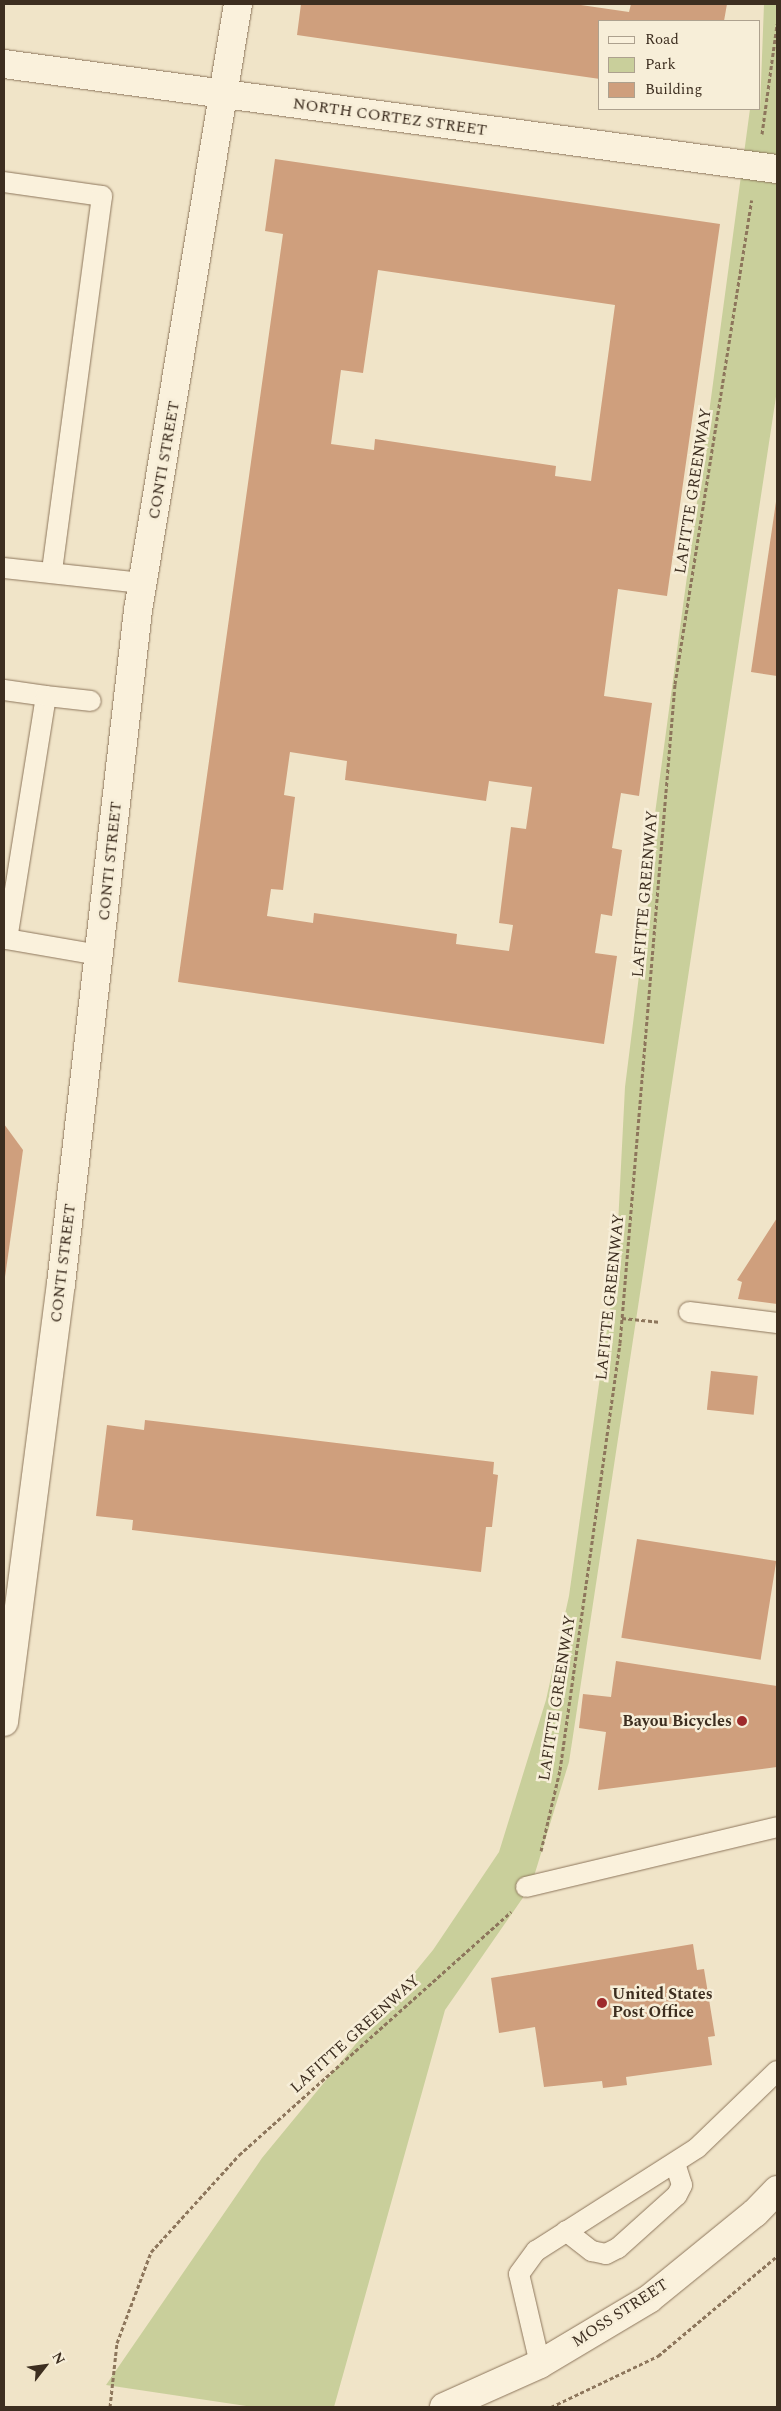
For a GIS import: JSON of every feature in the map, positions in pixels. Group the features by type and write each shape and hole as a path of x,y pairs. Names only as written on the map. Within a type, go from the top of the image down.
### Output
{"street":[{"name":"CONTI STREET","path":"4,1722 62,1284 143,583 225,95 238,4"},
{"name":"NORTH CORTEZ STREET","path":"4,64 767,167"},
{"name":"MOSS STREET","path":"444,2407 540,2364 649,2299 755,2213 777,2190"}],"lane":[{"path":"4,182 102,196 52,570"},
{"path":"4,568 52,570 143,583"},
{"path":"4,690 90,701"},
{"path":"46,696 5,939 99,955"},
{"path":"689,1312 777,1323"},
{"path":"526,1887 777,1827"},
{"path":"540,2364 519,2274 536,2251 697,2148 777,2071"},
{"path":"566,2231 592,2251 606,2254 618,2248 677,2195 682,2185 675,2163"}],"path":[{"name":"LAFITTE GREENWAY","path":"110,2407 117,2344 151,2252 239,2155 518,1906 542,1849 560,1770 620,1343 675,684 767,167 777,24"},
{"path":"551,2407 658,2356 777,2256"}],"green space":[{"path":"764,4 777,4 777,390 569,1762 531,1886 445,2010 334,2407 253,2407 106,2385 262,2158 433,1950 499,1852 546,1700 569,1596 616,1264 625,1087 653,864 654,821 750,110 761,110"}],"building":[{"path":"301,4 574,4 629,12 631,4 727,4 724,20 598,20 598,79 297,35"},
{"path":"275,159 720,224 667,596 618,589 604,696 652,703 639,796 621,793 612,848 622,850 612,916 601,914 595,953 617,956 604,1044 178,982 283,234 265,231","holes":["378,270 615,305 591,481 555,476 556,466 375,439 374,450 331,444 341,370 363,373","290,752 347,761 345,780 486,801 489,781 532,787 526,829 511,827 499,923 513,925 509,951 456,944 457,934 314,913 313,923 267,916 271,889 283,890 295,797 284,795"]},
{"path":"777,495 777,676 751,672"},
{"path":"4,1124 23,1150 5,1277 4,1277"},
{"path":"777,1218 777,1304 738,1299 742,1282 737,1280"},
{"path":"711,1371 758,1376 754,1415 707,1410"},
{"path":"145,1420 494,1462 493,1474 498,1475 492,1527 486,1527 481,1572 132,1530 133,1520 96,1516 107,1425 144,1430"},
{"path":"637,1539 776,1561 761,1660 621,1638"},
{"path":"616,1661 777,1686 777,1767 598,1790 606,1732 579,1728 583,1694 611,1697"},
{"name":"United States Post Office","path":"693,1944 697,1970 704,1969 715,2036 708,2037 712,2065 626,2077 627,2085 603,2088 602,2081 544,2087 535,2027 499,2033 491,1978"}],"place":[{"name":"Bayou Bicycles","path":"742,1721"},
{"name":"United States Post Office","path":"602,2003"}]}
